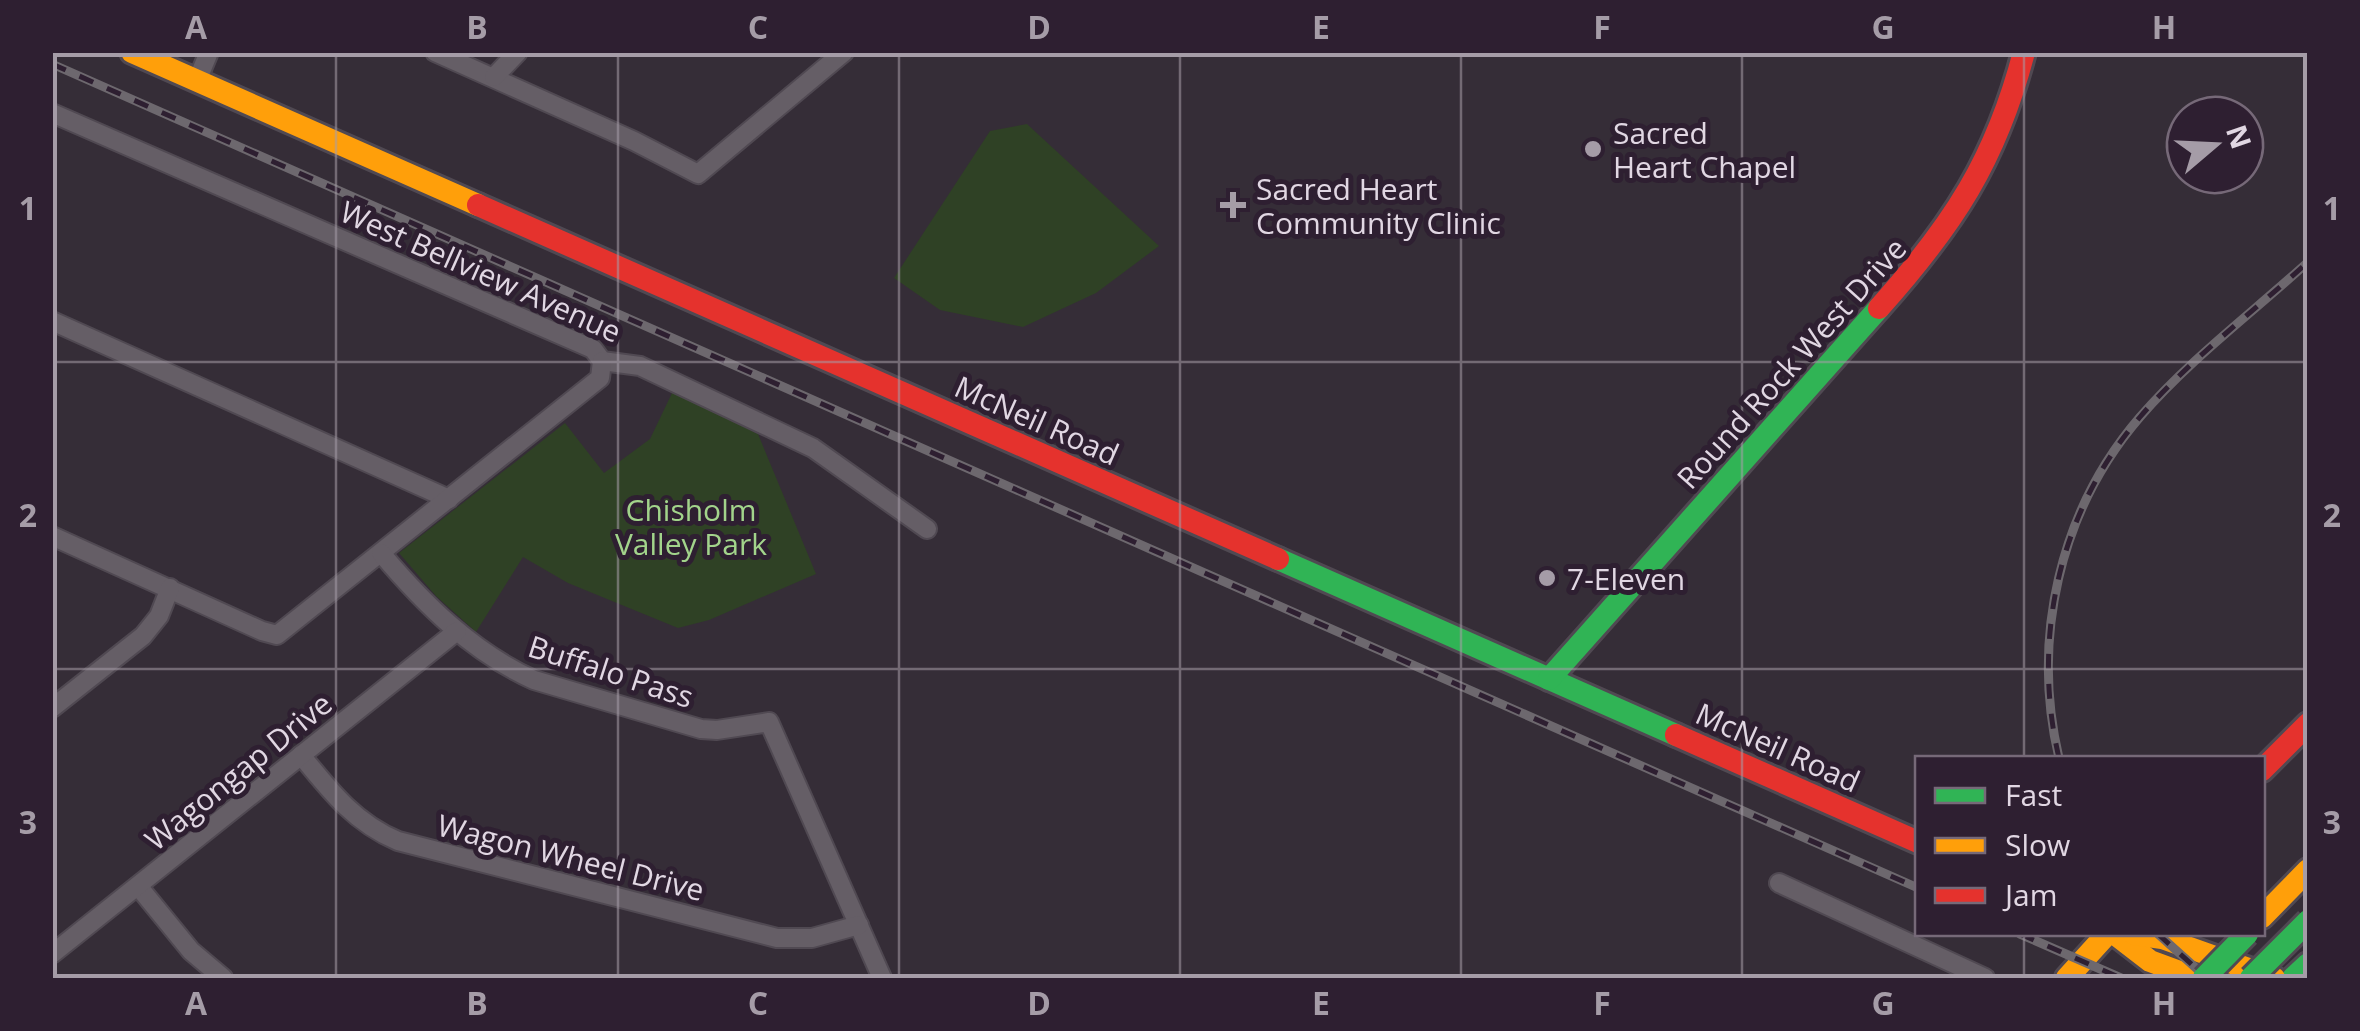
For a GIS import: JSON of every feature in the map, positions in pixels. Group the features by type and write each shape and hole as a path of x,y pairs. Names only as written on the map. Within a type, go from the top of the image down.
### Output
{"main road":[{"name":"McNeil Road","path":"132,52 1915,841"},
{"name":"Round Rock West Drive","path":"1548,679 1930,252 1954,220 1992,151 2024,52"},
{"path":"2265,767 2308,724"},
{"path":"2265,915 2308,870"},
{"path":"2265,919 2308,937"},
{"path":"2251,978 2308,921"},
{"path":"2068,978 2109,936"},
{"path":"2114,936 2150,960 2196,978"},
{"path":"2148,936 2274,978"},
{"path":"2204,978 2245,936"},
{"path":"2293,978 2308,964"}],"street":[{"path":"197,81 209,52"},
{"path":"435,52 634,141 698,174 844,52"},
{"path":"494,77 518,52"},
{"name":"West Bellview Avenue","path":"52,113 593,349 602,361 640,366 813,448 927,529"},
{"path":"52,322 450,498"},
{"path":"52,536 277,635 600,378 602,361"},
{"name":"Buffalo Pass","path":"381,553 406,583 457,631 510,669 534,680 668,721 717,730 769,722 882,978"},
{"path":"52,708 150,628 170,588"},
{"name":"Wagongap Drive","path":"52,954 457,631"},
{"name":"Wagon Wheel Drive","path":"302,755 336,800 398,841 776,938 812,938 859,925"},
{"path":"1780,883 1984,978"},
{"path":"138,886 191,951 223,978"}],"green space":[{"path":"1027,124 1159,246 1096,293 1023,327 940,310 894,278 990,131"},
{"name":"Chisholm Valley Park","path":"673,391 758,434 816,574 709,620 678,628 568,583 523,557 476,632 436,596 399,553 565,423 604,473 650,439"}],"railway":[{"path":"52,64 1915,887"},
{"path":"2059,756 2048,668 2051,623 2071,535 2089,493 2112,454 2159,396 2308,262"},
{"path":"2025,936 2121,978"},
{"path":"2160,936 2207,978"}],"traffic: fast":[{"path":"1549,679 1879,308"},
{"path":"1278,559 1676,735"},
{"path":"2251,978 2308,921"},
{"path":"2204,978 2245,936"},
{"path":"2293,978 2308,964"}],"traffic: slow":[{"path":"132,52 478,205"},
{"path":"2265,914 2308,870"},
{"path":"2067,978 2105,936"},
{"path":"2118,936 2150,961 2196,978"},
{"path":"2148,936 2274,978"}],"traffic: jam":[{"path":"1879,308 1929,248 1969,189 2000,126 2024,52"},
{"path":"478,205 1278,559"},
{"path":"2265,767 2308,724"},
{"path":"1676,735 1915,841"}],"place":[{"name":"Sacred Heart Chapel","path":"1593,149"},
{"name":"Sacred Heart Community Clinic","path":"1233,205"},
{"name":"7-Eleven","path":"1547,578"}]}
